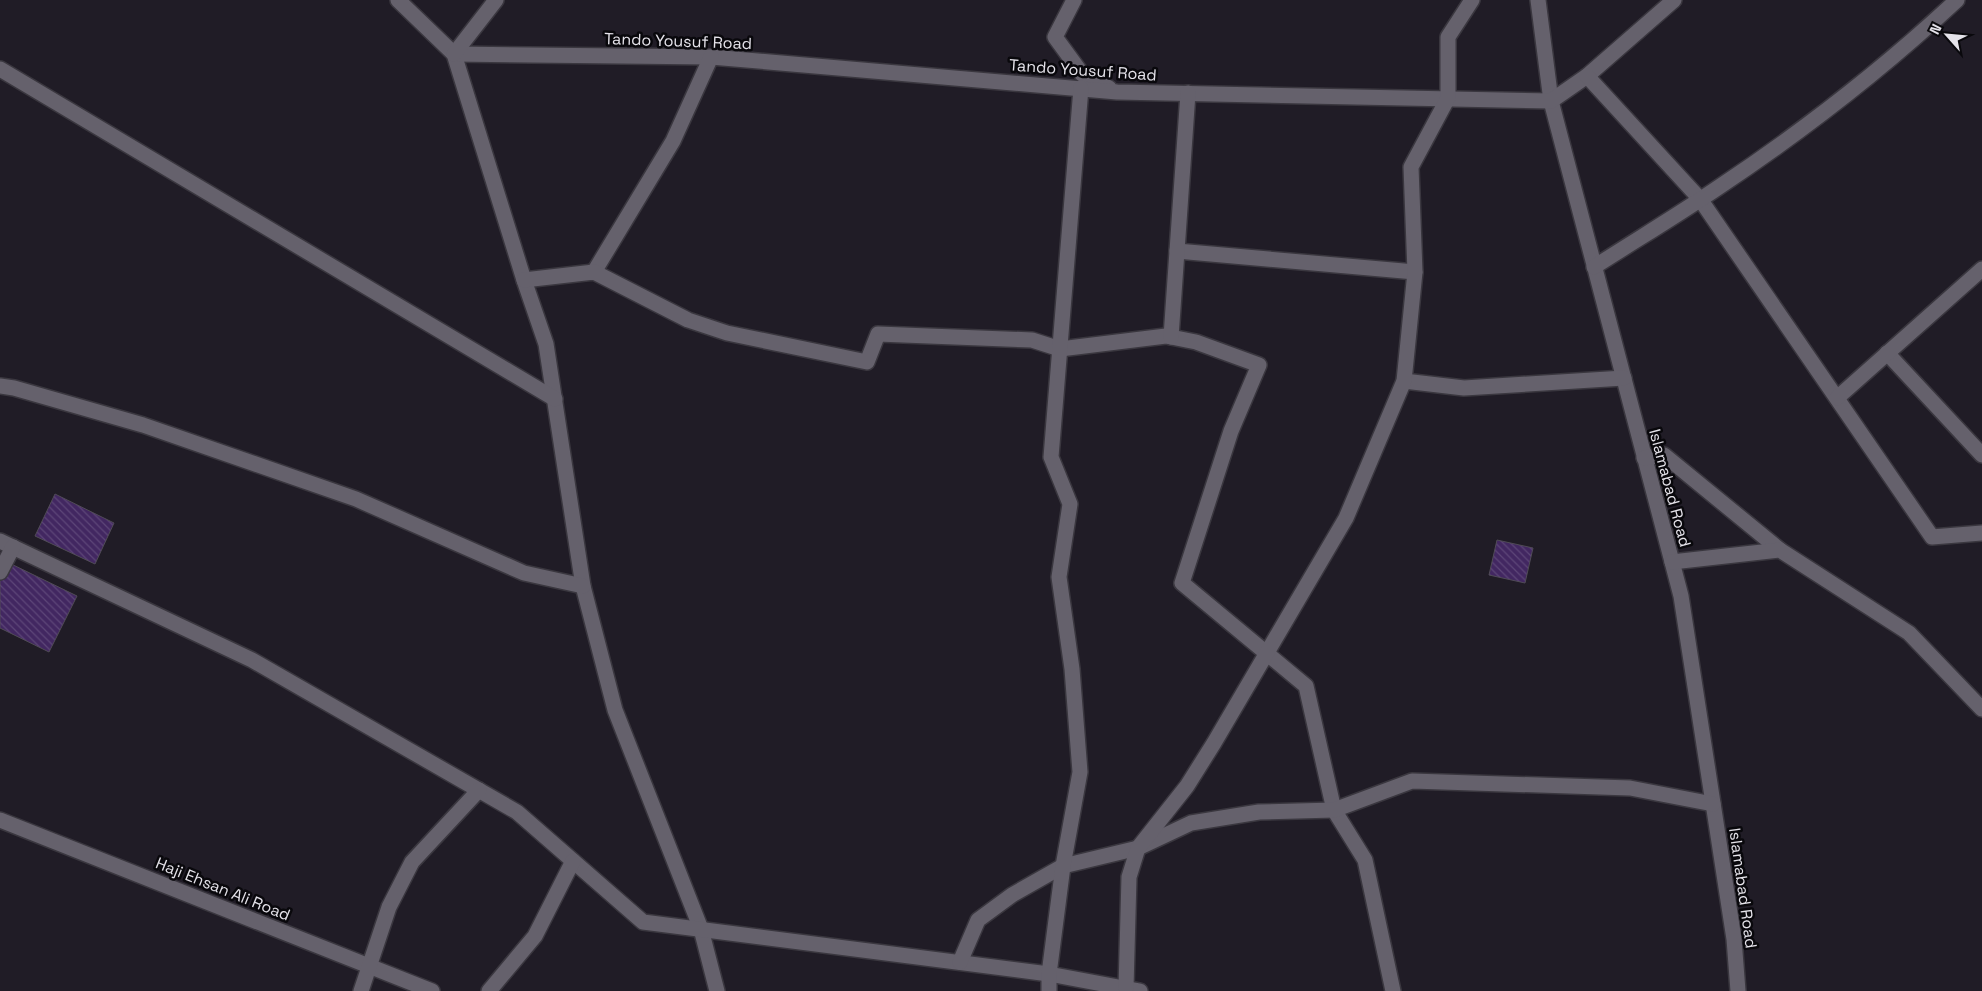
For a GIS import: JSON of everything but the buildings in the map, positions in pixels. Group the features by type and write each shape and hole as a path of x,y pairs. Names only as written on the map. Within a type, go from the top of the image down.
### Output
{"street":[{"path":"398,0 454,54 524,280 546,344 556,399 582,586 615,710 700,929 718,991"},
{"path":"454,54 496,0"},
{"path":"1074,0 1055,37 1082,74 1117,92"},
{"path":"0,572 6,544 252,660 517,812 643,922 1049,974 1133,990 1129,877 1138,848 1187,786 1346,518 1404,381 1414,272 1411,167 1448,98 1448,37 1472,0"},
{"name":"Islamabad Road","path":"1538,0 1551,101 1681,596 1734,939 1738,991"},
{"path":"1551,101 1587,76 1674,0"},
{"path":"1594,266 1700,199 1818,117 1914,40 1957,0"},
{"name":"Tando Yousuf Road","path":"454,54 711,57 1117,92 1551,101"},
{"path":"594,272 674,141 711,57"},
{"path":"0,69 556,399"},
{"path":"1587,76 1700,199 1932,537 1982,533"},
{"path":"1049,991 1049,974 1063,866 1080,772 1072,669 1059,577 1070,504 1051,458 1081,88"},
{"path":"1171,337 1188,93"},
{"path":"1177,251 1414,272"},
{"path":"1837,398 1982,269"},
{"path":"524,280 594,272 688,320 719,330 867,362 878,334 1032,340 1060,349 1171,337 1196,342 1259,365 1231,431 1182,583 1306,686 1334,810 1365,860 1393,991"},
{"path":"1887,353 1982,455"},
{"path":"1404,381 1464,388 1624,378"},
{"path":"0,386 14,388 161,432 356,499 524,574 582,586"},
{"path":"1644,458 1664,455 1780,550 1909,633 1982,709"},
{"path":"1672,562 1780,550"},
{"path":"960,962 978,920 1012,895 1063,866 1138,848 1191,823 1259,812 1334,810 1412,781 1630,788 1713,804"},
{"path":"361,991 371,966 389,907 412,862 479,790"},
{"name":"Haji Ehsan Ali Road","path":"0,820 432,991"},
{"path":"489,991 535,936 573,861"}]}
